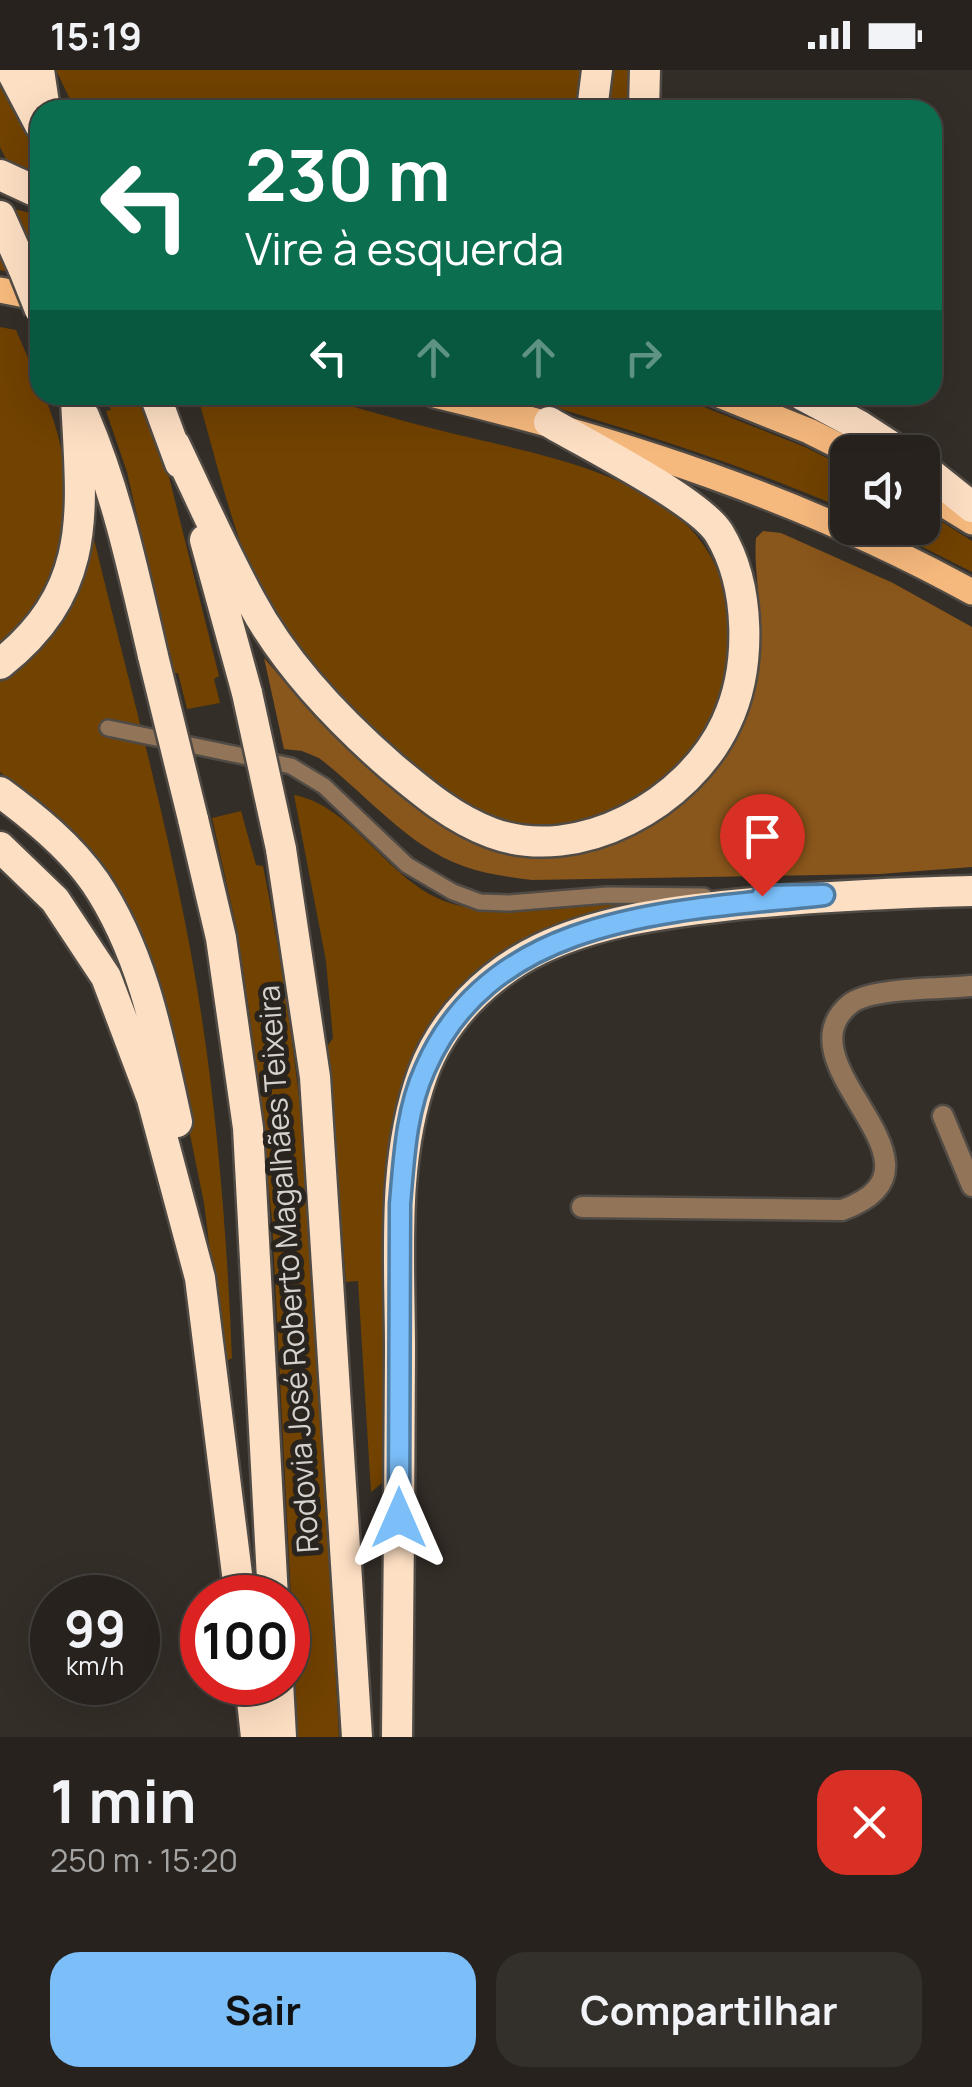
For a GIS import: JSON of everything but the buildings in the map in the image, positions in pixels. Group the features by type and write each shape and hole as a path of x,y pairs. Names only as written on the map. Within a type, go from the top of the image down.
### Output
{"highway":[{"path":"11,70 30,107"},
{"path":"39,70 44,100"},
{"path":"593,100 597,70"},
{"path":"644,100 645,70"},
{"path":"0,175 30,188"},
{"path":"0,216 30,286"},
{"path":"0,664 44,622 76,555 80,511 76,405"},
{"name":"Rodovia José Roberto Magalhães Teixeira","path":"79,405 123,528 220,938 248,1128 273,1575"},
{"name":"Rodovia José Roberto Magalhães Teixeira","path":"160,405 209,553 247,693 281,849 315,1077 357,1737"},
{"path":"821,405 874,435"},
{"path":"174,445 252,603 309,685 366,745 435,803 494,834 540,841 584,836 622,824 684,780 726,724 738,686 743,649 741,599 733,562 717,530 690,506 549,422"},
{"path":"940,482 972,506"},
{"path":"0,792 62,844 94,881 141,976 185,1156 237,1575"},
{"path":"0,848 55,900 106,977 152,1099 200,1278"},
{"path":"397,1737 400,1204 410,1114 424,1070 446,1030 475,993 540,949 647,915 824,895 972,891"},
{"path":"253,1705 256,1737"},
{"path":"279,1705 280,1737"}],"main road":[{"path":"0,187 30,191"},
{"path":"0,290 30,296"},
{"path":"477,405 549,422 788,502 972,592"},
{"path":"743,405 830,442"},
{"path":"940,502 972,522"}],"street":[{"path":"582,1207 842,1210 867,1201 886,1179 887,1159 837,1061 833,1038 838,1020 851,1003 873,995 972,986"},
{"path":"944,1116 972,1186"}],"lane":[{"path":"108,728 291,766 324,786 407,865 453,892 480,902 607,894 824,895"}],"shaded area":[{"path":"56,70 583,70 582,100 70,100"},
{"path":"610,70 632,70 630,100 606,100"},
{"path":"0,72 30,133 30,170 15,177 0,147"},
{"path":"0,206 30,213 30,277 0,270"},
{"path":"0,327 16,330 30,363 30,405 48,405 64,462 67,496 66,529 45,592 26,620 0,646"},
{"path":"109,405 140,405 151,433 159,437 219,676 214,679 220,703 187,709 178,673 173,673 127,472 106,411 111,410"},
{"path":"200,405 344,405 573,464 609,477 672,512 710,555 723,585 729,619 730,651 717,710 687,760 641,798 571,825 519,826 494,819 449,796 428,780 313,667 265,598 226,499"},
{"path":"547,405 699,405 830,460 830,503 765,477"},
{"path":"940,521 972,541 972,572 919,545 940,545"},
{"path":"91,527 165,827 196,980 226,1250 232,1358 224,1363 204,1203 163,1002 123,905 99,862 62,824 0,772 0,678"},
{"path":"763,531 781,533 893,583 972,627 972,867 880,874 532,880 497,875 471,869 423,846 319,758 284,749 264,658 378,777 448,829 484,846 518,854 548,854 602,846 638,833 671,805 755,654 760,618 756,538"},
{"path":"294,795 332,812 417,886 456,905 529,911 626,904 552,929 490,961 442,1009 423,1041 407,1080 386,1480 371,1492 358,1281 346,1282 327,1047 333,1038 326,961"},
{"path":"241,811 256,865 263,866 297,1082 317,1300 339,1737 298,1737 296,1705 310,1705 310,1575 290,1575 272,1219 237,930 212,818"}],"route":[{"path":"399,1518 400,1204 404,1154 410,1114 424,1070 446,1030 475,993 504,970 540,949 588,931 647,915 824,895 762,896"}]}
